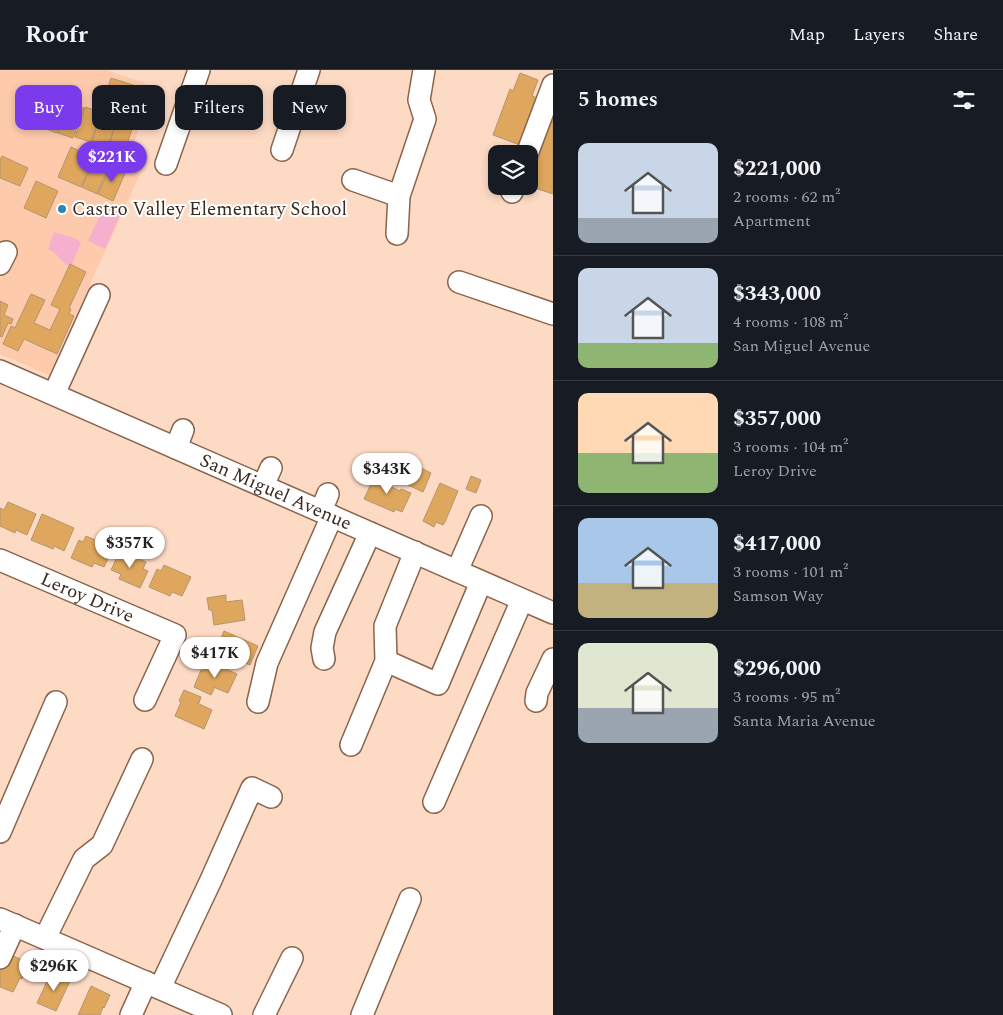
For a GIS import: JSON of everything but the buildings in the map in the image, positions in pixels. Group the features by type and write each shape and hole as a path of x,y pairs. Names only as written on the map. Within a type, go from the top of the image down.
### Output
{"street":[{"path":"166,164 199,70"},
{"path":"206,85 211,70"},
{"path":"282,150 310,70"},
{"path":"397,234 399,196 425,119 419,100 424,70"},
{"path":"530,145 553,85"},
{"path":"353,180 399,196"},
{"path":"459,282 553,314"},
{"path":"54,394 99,295"},
{"name":"San Miguel Avenue","path":"0,370 54,394 180,439 267,477 327,507 370,533 553,613"},
{"path":"258,702 267,663 327,507"},
{"path":"457,571 482,516"},
{"path":"324,659 322,648 325,632 370,533"},
{"path":"351,745 386,661 385,626 415,552"},
{"name":"Leroy Drive","path":"0,560 175,636 145,700"},
{"path":"386,661 438,684 481,582"},
{"path":"434,802 522,600"},
{"path":"536,701 537,693 553,659"},
{"path":"0,832 56,702"},
{"path":"45,938 84,859 102,845 142,759"},
{"path":"131,1015 153,985 211,880 252,788 272,797"},
{"path":"362,1015 410,899"},
{"path":"0,958 7,922 221,1015"},
{"path":"264,1015 292,958"}],"shaded area":[{"name":"Castro Valley Elementary School","path":"0,70 107,70 150,85 92,85 92,130 138,130 129,158 144,165 49,375 0,354"},
{"path":"104,206 121,213 105,249 88,241"},
{"path":"54,232 81,242 71,267 48,249"}],"place":[{"name":"Castro Valley Elementary School","path":"62,209"}]}
